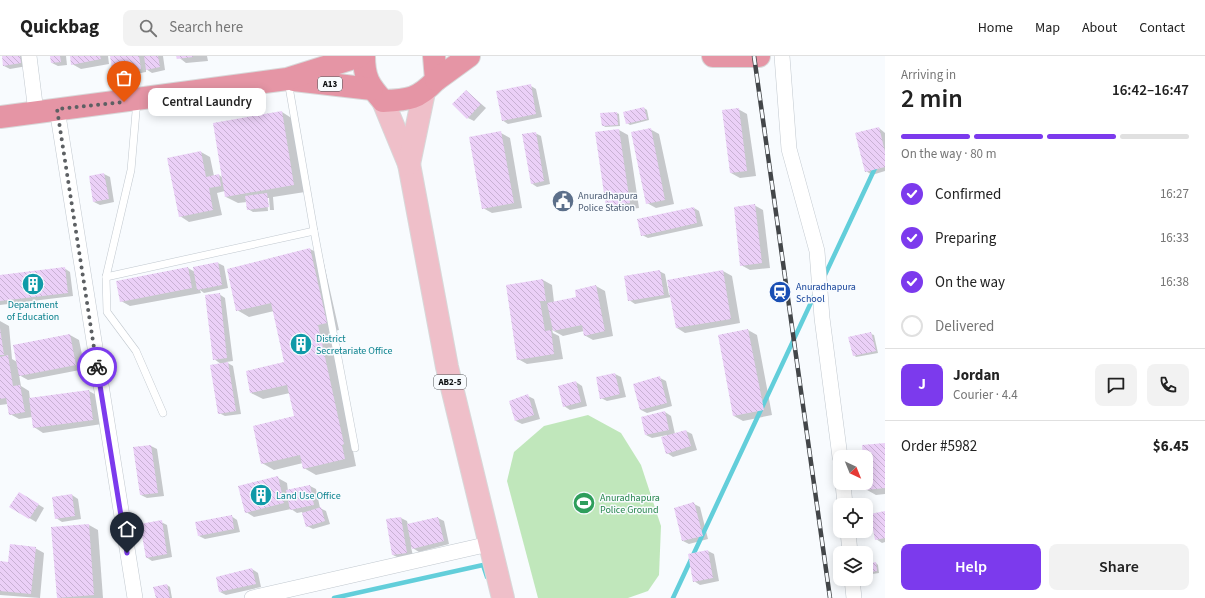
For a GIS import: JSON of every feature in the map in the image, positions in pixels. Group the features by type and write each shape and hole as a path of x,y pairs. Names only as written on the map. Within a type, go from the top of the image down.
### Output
{"highway":[{"name":"A13","path":"0,117 287,79 360,56"},
{"path":"364,56 364,73 378,95 406,100 430,86 470,56"},
{"path":"430,86 434,56"},
{"path":"713,56 759,56"},
{"name":"A13","path":"287,79 378,95"}],"main road":[{"name":"AB2-5","path":"409,164 430,86"},
{"name":"AB2-5","path":"378,95 409,164 447,367 489,544 504,598"}],"street":[{"path":"29,56 36,112"},
{"path":"782,56 789,149 817,251 822,318 839,450"},
{"path":"57,109 134,598"},
{"path":"252,598 489,544"},
{"path":"853,586 854,598"}],"lane":[{"path":"287,79 355,448"},
{"path":"137,100 131,170 106,277 107,312 136,350 162,413"},
{"path":"106,277 314,231"}],"green space":[{"name":"Anuradhapura Police Ground","path":"588,415 621,433 641,465 661,526 659,575 648,591 628,598 538,598 507,481 514,452 544,426"}],"building":[{"path":"2,56 20,56 21,63 3,66"},
{"path":"50,56 60,56 61,62 51,63"},
{"path":"70,56 100,56 101,59 71,65"},
{"path":"110,56 139,56 141,69 113,74"},
{"path":"144,56 158,56 160,67 146,70"},
{"path":"176,56 193,56 193,57 177,59"},
{"path":"531,84 536,114 502,121 496,91"},
{"path":"466,90 481,104 467,119 452,104"},
{"path":"644,107 647,119 626,124 623,112"},
{"path":"739,108 747,171 730,173 722,110"},
{"path":"282,111 294,185 225,197 213,123"},
{"path":"617,112 618,125 602,126 600,113"},
{"path":"879,127 885,152 885,167 865,172 855,133"},
{"path":"651,128 665,200 646,204 631,132"},
{"path":"619,129 630,203 606,207 595,132"},
{"path":"501,131 514,203 482,209 469,137"},
{"path":"536,132 544,181 531,184 522,134"},
{"path":"201,151 206,177 219,174 221,186 209,188 213,210 179,217 167,158"},
{"path":"104,173 109,199 93,202 89,176"},
{"path":"267,193 269,207 247,210 245,196"},
{"path":"755,204 762,263 740,266 734,207"},
{"path":"694,207 697,223 641,236 637,219"},
{"name":"District Secretariate Office","path":"310,248 327,323 318,325 344,444 342,445 345,459 303,469 300,455 261,464 253,426 294,416 287,385 250,393 246,371 284,362 271,303 236,311 227,269"},
{"path":"218,262 222,285 197,290 193,267"},
{"name":"Department of Education","path":"65,267 68,293 0,301 0,275"},
{"path":"188,267 192,288 120,302 116,281"},
{"path":"660,270 664,295 628,301 624,276"},
{"path":"723,270 731,319 676,328 667,280"},
{"path":"543,279 546,301 540,301 545,331 551,330 554,354 517,360 506,285"},
{"path":"596,285 605,331 584,336 582,325 553,331 547,303 576,297 575,290"},
{"path":"220,293 227,358 213,360 205,295"},
{"path":"0,328 4,355 0,355"},
{"path":"748,329 764,410 733,416 718,335"},
{"path":"871,332 876,351 853,356 848,337"},
{"path":"70,334 76,365 19,376 13,345"},
{"path":"8,355 13,386 20,385 25,412 9,415 6,398 0,399 0,357"},
{"path":"228,362 236,411 218,414 210,365"},
{"path":"615,373 620,394 600,399 596,377"},
{"path":"660,376 667,403 640,410 633,384"},
{"path":"576,381 581,402 563,407 558,386"},
{"path":"89,390 93,420 33,428 29,398"},
{"path":"528,394 534,415 515,421 509,401"},
{"path":"665,411 669,430 645,435 641,417"},
{"path":"686,430 691,446 666,454 661,437"},
{"path":"885,443 885,488 873,489 873,450 862,450 862,445"},
{"path":"151,445 158,493 140,495 133,447"},
{"name":"Land Use Office","path":"278,476 284,503 245,513 238,486"},
{"name":"Land Use Office","path":"310,485 314,505 290,510 286,490"},
{"path":"19,492 39,504 29,519 9,507"},
{"path":"72,494 75,516 55,519 52,497"},
{"path":"694,502 703,536 682,541 674,508"},
{"name":"Land Use Office","path":"321,507 325,521 306,527 302,513"},
{"path":"885,511 885,538 875,540 873,530 873,513"},
{"path":"232,515 234,529 198,536 195,522"},
{"path":"401,517 407,553 392,555 386,519"},
{"path":"438,517 444,541 412,549 407,524"},
{"path":"162,520 167,554 146,558 140,524"},
{"path":"89,524 94,595 57,598 51,527"},
{"path":"10,544 36,547 31,594 0,591 0,561 8,562"},
{"path":"708,550 713,578 693,582 688,554"},
{"path":"876,562 877,571 873,572 873,563"},
{"path":"252,568 256,584 219,592 216,577"},
{"path":"167,584 170,598 156,598 153,587"}],"waterway":[{"path":"824,277 876,166"},
{"path":"673,598 815,294"},
{"path":"334,598 483,565 487,577"}],"railway":[{"path":"754,56 830,598"}],"way so far":[{"path":"97,367 57,109 124,102"}],"place":[{"name":"Central Laundry","path":"124,102"},
{"name":"Anuradhapura Police Station","path":"563,201"},
{"name":"Department of Education","path":"33,284"},
{"name":"Anuradhapura School","path":"780,292"},
{"name":"District Secretariate Office","path":"301,344"},
{"name":"Land Use Office","path":"261,495"},
{"name":"Anuradhapura Police Ground","path":"584,503"}],"route":[{"path":"97,367 127,553"}]}
